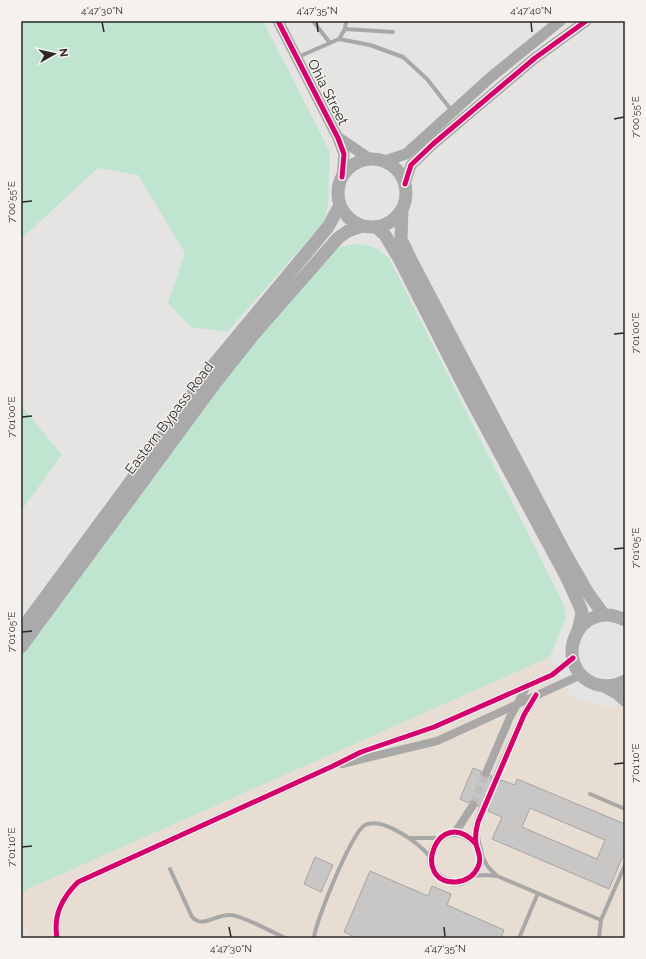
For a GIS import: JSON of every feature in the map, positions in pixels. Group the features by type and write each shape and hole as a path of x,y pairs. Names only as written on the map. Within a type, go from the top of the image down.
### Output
{"main road":[{"path":"402,209 391,221 376,227 362,226 350,220 340,205 338,192 342,177 351,165 360,160 370,159 385,161 398,170 405,184 401,239 565,553 588,593 604,615"},
{"name":"Eastern Bypass Road","path":"21,630 128,485 211,368 328,228 340,205"},
{"name":"Eastern Bypass Road","path":"21,647 174,436 254,334 338,238 348,231 362,226"},
{"path":"376,227 385,235 400,260 472,400 567,578 582,614 573,642 573,658 581,675 591,682 604,686 617,693 625,700"},
{"path":"578,630 589,620 604,615 612,615 625,620"},
{"path":"604,686 616,685 625,681"}],"street":[{"name":"Ohia Street","path":"278,21 338,138 344,154 342,177"},
{"path":"385,161 406,154 525,48 560,21"},
{"path":"405,184 411,165 433,144 535,58 586,21"},
{"path":"525,48 535,58"},
{"path":"338,138 370,159"},
{"path":"57,938 56,916 68,892 78,882 348,758 434,727 552,675 573,658"},
{"path":"333,766 437,741 581,675"},
{"path":"486,773 516,704 527,686"},
{"path":"496,778 524,715 536,695"},
{"path":"455,833 473,805"},
{"path":"478,847 470,838 463,834 455,833 441,838 434,846 431,858 434,870 446,880 462,881 470,877 478,866 478,847 478,822 483,809"}],"lane":[{"path":"313,21 330,44"},
{"path":"297,58 339,39 345,29 346,21"},
{"path":"345,29 393,32"},
{"path":"339,39 370,45 404,57 427,79 453,111"},
{"path":"590,794 625,809"},
{"path":"314,938 329,895 353,840 360,828 365,825 375,824 410,838 431,858"},
{"path":"410,838 441,838"},
{"path":"478,847 488,867 497,876"},
{"path":"599,938 601,920 625,865"},
{"path":"170,869 192,917 196,921 200,923 219,916 231,914 285,938"},
{"path":"470,877 479,875 497,876 601,920"},
{"path":"519,938 538,893"}],"shaded area":[{"path":"550,657 571,697 612,708 625,703 625,938 30,938 21,923 21,892"}],"green space":[{"path":"21,21 263,21 330,152 328,204 324,222 227,332 191,327 168,303 185,253 138,175 98,168 21,239"},
{"path":"354,244 365,245 378,249 390,260 564,605 566,618 550,657 21,892 21,648 183,425 311,271 340,247"},
{"path":"21,405 62,455 21,511"}],"building":[{"path":"473,768 481,771 481,776 484,778 491,775 491,781 494,783 499,783 501,780 515,785 517,779 625,824 625,851 609,889 492,839 502,817 488,811 485,804 478,807 476,800 471,800 468,803 460,799","holes":["530,808 605,840 597,859 522,827"]},
{"path":"315,857 333,865 321,892 304,884"},
{"path":"370,871 428,896 432,886 451,894 447,905 504,930 501,938 357,938 344,932"}],"tunnel":[{"path":"473,805 486,773"},
{"path":"483,809 496,778"}],"cycle path":[{"path":"278,21 338,138 344,154 342,177"},
{"path":"405,184 411,165 433,144 535,58 586,21"},
{"path":"57,938 56,922 60,907 67,894 78,882 361,752 434,727 552,675 573,658"},
{"path":"476,844 462,834 450,832 441,838 434,848 432,860 434,871 442,879 456,882 469,878 478,867 480,861 476,844 478,822 524,715 536,695"}]}
